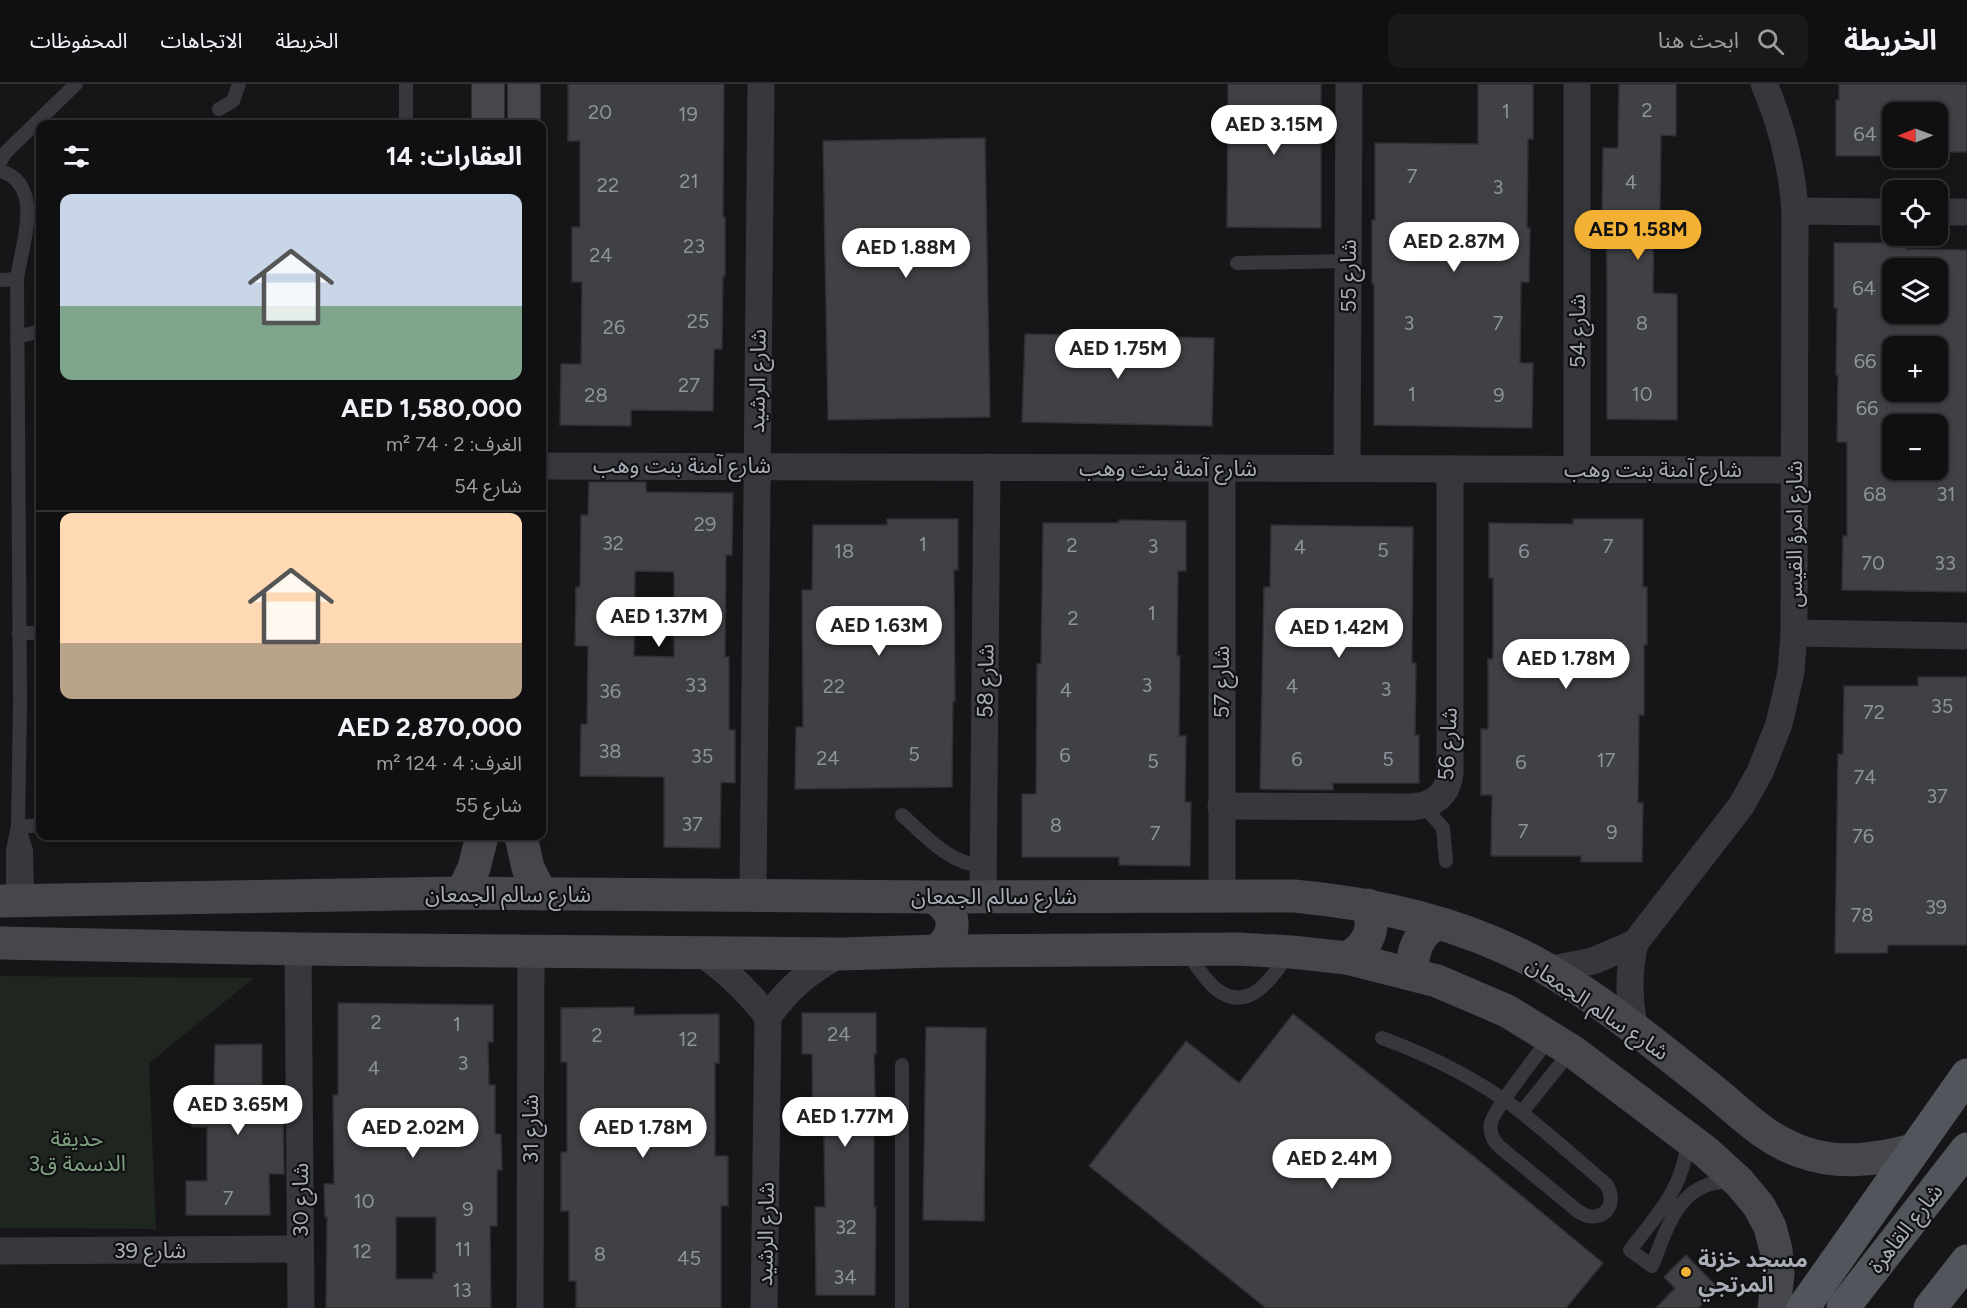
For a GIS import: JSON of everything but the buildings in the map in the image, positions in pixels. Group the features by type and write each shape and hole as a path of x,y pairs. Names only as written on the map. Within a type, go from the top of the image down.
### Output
{"main road":[{"path":"1803,1308 1967,1075"},
{"name":"شارع القاهرة","path":"1843,1308 1967,1149"},
{"path":"1930,1308 1967,1261"}],"street":[{"path":"488,84 488,120"},
{"path":"524,84 524,120"},
{"name":"شارع الرشيد","path":"753,894 761,84"},
{"name":"شارع 55","path":"1347,468 1349,84"},
{"name":"شارع 54","path":"1577,84 1577,469"},
{"name":"شارع امرؤ القيس","path":"1635,1029 1630,1007 1629,986 1630,964 1635,943 1741,806 1771,746 1791,672 1794,633 1795,211 1789,156 1781,127 1764,84"},
{"path":"1795,211 1882,212"},
{"path":"1948,212 1967,212"},
{"name":"شارع آمنة بنت وهب","path":"546,466 1794,470"},
{"name":"شارع 58","path":"983,881 987,467"},
{"name":"شارع 57","path":"1222,468 1222,896"},
{"name":"شارع 56","path":"1221,806 1412,807 1427,804 1443,794 1450,774 1450,469"},
{"path":"1794,633 1967,636"},
{"path":"462,893 474,868 481,840"},
{"path":"522,840 528,868 541,894"},
{"name":"شارع سالم الجمعان","path":"13,901 462,893 933,897 983,881 1222,896 1294,896 1368,905 1436,923 1493,942 1547,970 1635,1029 1765,1135 1803,1153 1824,1158 1867,1160 1913,1150"},
{"path":"933,897 948,909 952,918 950,937 936,951"},
{"path":"188,947 172,934 170,920 174,908 190,898"},
{"path":"1347,958 1364,945 1370,936 1372,926 1368,905"},
{"path":"1413,974 1412,964 1416,945 1428,929 1436,923"},
{"path":"0,943 298,949 841,954 936,951 1238,949 1291,951 1347,958 1413,974 1484,1000 1515,1015 1561,1044 1706,1152 1739,1182 1759,1206 1770,1227 1776,1250 1778,1274 1774,1308"},
{"name":"شارع امرؤ القيس","path":"1547,970 1593,961 1635,943"},
{"name":"شارع 30","path":"298,949 301,1308"},
{"name":"شارع 31","path":"530,1308 531,950"},
{"path":"697,951 728,972 768,1017 790,987 804,975 841,954"},
{"name":"شارع الرشيد","path":"764,1308 768,1017"},
{"path":"1688,1138 1698,1136 1714,1123 1719,1104 1716,1094"},
{"name":"شارع 39","path":"0,1251 300,1249"}],"lane":[{"path":"39,120 76,84"},
{"path":"219,109 232,101 239,84"},
{"path":"406,84 406,120"},
{"path":"0,162 6,152 36,123"},
{"path":"0,171 15,179 25,195 28,209 17,279 18,826 26,850 13,901"},
{"path":"1237,263 1348,261"},
{"path":"0,280 17,279"},
{"path":"17,337 36,332"},
{"path":"19,633 36,633"},
{"path":"1427,804 1429,812 1443,828 1446,861"},
{"path":"902,815 954,859 973,866 983,881"},
{"path":"18,826 36,826"},
{"path":"1184,949 1217,990 1239,997 1250,996 1260,990 1269,982 1291,951"},
{"path":"1382,1038 1438,1061 1505,1100 1522,1112 1606,1184 1612,1196 1611,1203 1603,1213 1591,1217 1579,1212 1496,1143 1490,1128 1491,1120 1505,1100 1561,1044"},
{"path":"1522,1112 1561,1044"},
{"path":"902,1065 902,1308"},
{"path":"1688,1138 1684,1168 1679,1182 1630,1250 1652,1266 1672,1215 1679,1204 1689,1195 1707,1186 1726,1181 1739,1182"}],"green space":[{"name":"حديقة الدسمة ق3","path":"0,976 254,978 149,1063 156,1229 0,1228"}],"place":[{"name":"مسجد خزنة المرتجي","path":"1686,1272"}]}
